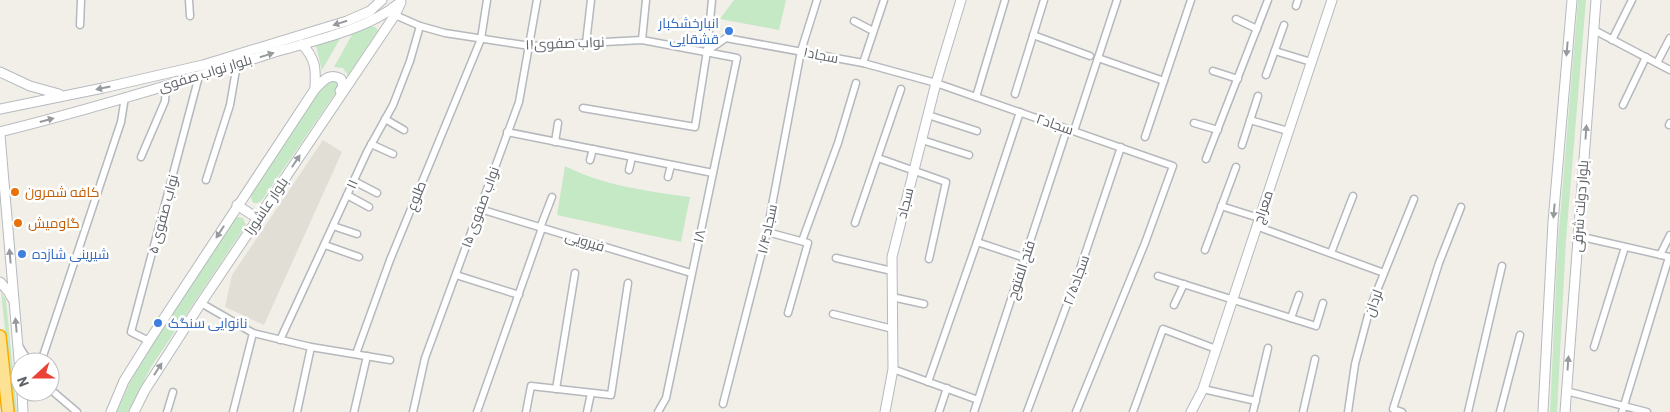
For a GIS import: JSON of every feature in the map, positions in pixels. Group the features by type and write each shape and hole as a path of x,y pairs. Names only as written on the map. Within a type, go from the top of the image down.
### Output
{"highway":[{"path":"0,336 8,412"}],"main road":[{"name":"بلوار نواب صفوی","path":"0,110 203,65 347,21 370,12 382,0"},
{"name":"سجاد","path":"886,412 893,369 892,257 936,83 961,0"},
{"name":"معراج","path":"1191,412 1203,389 1332,0"},
{"name":"بلوار دولت شرقی","path":"1543,412 1553,222 1572,0"},
{"name":"بلوار دولت شرقی","path":"1565,412 1596,0"},
{"name":"بلوار نواب صفوی","path":"0,134 199,76 371,22 390,12 402,1"},
{"name":"بلوار عاشورا","path":"134,412 144,390 200,303 395,15 402,1"},
{"path":"302,44 312,55 316,70 315,89"},
{"path":"0,72 30,86 64,95"},
{"path":"315,89 328,76 341,78 343,86 337,101"},
{"path":"150,78 153,89"},
{"name":"بلوار عاشورا","path":"111,412 124,382 149,341 315,89"},
{"path":"0,134 2,183 6,203 19,352"},
{"path":"237,205 257,218"},
{"path":"0,282 8,290 14,305"}],"street":[{"path":"80,25 81,0"},
{"path":"190,0 190,16"},
{"name":"طلوع","path":"356,354 390,260 480,39 488,0"},
{"name":"نواب صفوی ۱۵","path":"413,412 426,358 519,102 537,0"},
{"path":"586,43 591,0"},
{"path":"642,40 646,0"},
{"path":"583,108 695,126 707,51 712,0"},
{"name":"۱/۴سجاد","path":"723,404 767,232 801,51 817,0"},
{"path":"863,63 884,0"},
{"path":"976,97 1005,0"},
{"path":"1014,94 1044,0"},
{"path":"1074,131 1117,0"},
{"path":"1145,137 1191,0"},
{"path":"1206,159 1268,0"},
{"path":"1612,40 1632,0"},
{"name":"۱۱نواب صفوی","path":"395,15 420,26 480,39 530,46 642,40 737,58"},
{"path":"1236,19 1257,29"},
{"path":"854,21 873,31"},
{"path":"1266,75 1284,25"},
{"name":"۱۱","path":"280,340 371,144 393,105 410,61 420,26"},
{"path":"1594,30 1670,70"},
{"path":"1033,35 1090,56"},
{"name":"۱سجاد","path":"707,51 726,38 863,63 936,83"},
{"path":"1657,63 1670,38"},
{"path":"1275,51 1311,62"},
{"path":"1623,105 1646,57"},
{"name":"۱۸","path":"658,412 666,398 737,58"},
{"path":"1098,58 1164,81"},
{"path":"206,180 230,105 237,64"},
{"path":"1213,71 1238,79"},
{"name":"نواب صفوی ۵","path":"149,341 131,332 199,76"},
{"path":"788,314 805,242 856,83"},
{"name":"۲سجاد","path":"936,83 1173,166 1076,412"},
{"path":"141,157 165,101 166,85"},
{"path":"855,223 901,89"},
{"path":"1242,145 1258,96"},
{"path":"44,352 121,122 125,97"},
{"path":"928,382 1020,112"},
{"path":"928,115 977,130"},
{"path":"385,119 404,130"},
{"path":"1250,120 1288,131"},
{"path":"555,142 558,123"},
{"path":"1194,123 1218,130"},
{"name":"فتح الفتوح","path":"974,412 1067,129"},
{"path":"508,132 714,174"},
{"path":"922,140 969,155"},
{"path":"371,144 393,154"},
{"name":"۲/۵سجاد","path":"1027,412 1079,272 1121,147"},
{"path":"590,160 593,150"},
{"path":"629,170 632,157"},
{"path":"878,158 946,182 929,260"},
{"path":"668,178 671,165"},
{"path":"1205,250 1236,166"},
{"path":"354,181 377,194"},
{"path":"347,195 369,207"},
{"path":"1331,253 1353,196"},
{"path":"477,412 552,198"},
{"name":"لردان","path":"1348,412 1355,364 1370,308 1414,198"},
{"path":"1221,206 1331,253 1384,273"},
{"path":"1402,412 1394,409 1439,263 1461,207"},
{"name":"فیرویی","path":"480,209 691,274"},
{"path":"334,226 357,234"},
{"path":"767,232 805,242"},
{"path":"1660,255 1670,235"},
{"path":"1578,236 1670,257 1623,409"},
{"path":"977,242 1024,258"},
{"path":"325,245 359,257"},
{"path":"1594,347 1625,247"},
{"path":"836,258 892,271"},
{"path":"1468,412 1502,266"},
{"path":"556,389 575,273"},
{"path":"456,275 518,295"},
{"path":"1158,276 1316,326 1324,303"},
{"path":"526,412 531,386 611,396 628,283"},
{"path":"1174,305 1184,284"},
{"path":"1291,318 1299,294"},
{"path":"892,297 924,304"},
{"path":"200,303 253,333 311,348 390,360"},
{"path":"833,314 892,329"},
{"path":"1133,412 1163,329 1216,349"},
{"path":"233,412 253,333"},
{"path":"1500,412 1520,335"},
{"path":"18,345 23,352"},
{"path":"297,412 311,348"},
{"path":"1254,412 1268,348"},
{"path":"354,412 367,356"},
{"path":"1304,412 1315,359"},
{"path":"893,369 978,400"},
{"path":"939,412 947,388"},
{"path":"1203,389 1256,401"},
{"path":"1566,391 1623,409 1647,412"},
{"path":"167,412 173,392"},
{"path":"587,412 591,393"},
{"path":"60,398 77,412"}],"shaded area":[{"path":"323,140 342,152 264,325 225,307 232,275"}],"green space":[{"path":"734,0 786,0 779,30 720,19"},
{"path":"1578,0 1586,0 1566,239 1557,412 1550,412 1558,242"},
{"path":"369,26 375,27 378,30 348,75 343,68 334,67 353,33"},
{"path":"341,37 322,70 316,46"},
{"path":"328,80 336,82 339,86 336,92 263,199 258,203 253,203 250,195"},
{"path":"565,166 610,183 690,197 681,242 557,215"},
{"path":"235,218 243,218 246,225 151,367 128,412 117,412 130,382 143,360 224,232"},
{"path":"1,292 6,300 11,352 10,375"},
{"path":"13,402 16,402 17,412 14,412"}],"place":[{"name":"انبارخشکبار قشقایی","path":"729,31"},
{"name":"کافه شمرون","path":"15,192"},
{"name":"گاومیش","path":"18,223"},
{"name":"شیرینی شازده","path":"22,254"},
{"name":"نانوایی سنگک","path":"158,323"}]}
